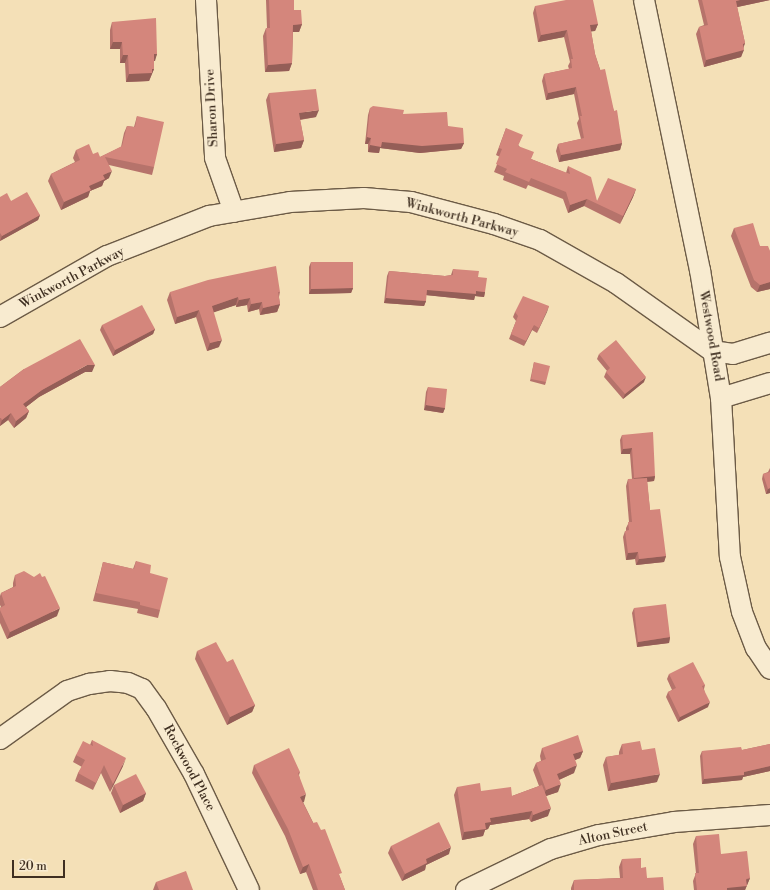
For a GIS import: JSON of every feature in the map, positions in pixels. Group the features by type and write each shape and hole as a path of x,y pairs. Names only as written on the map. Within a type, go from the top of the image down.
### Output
{"street":[{"name":"Sharon Drive","path":"206,0 215,158 234,212"},
{"name":"Westwood Road","path":"644,0 700,270 712,351 721,398 730,557 742,612 756,648 770,669"},
{"name":"Winkworth Parkway","path":"0,317 107,256 209,216 290,202 364,198 411,202 494,224 540,240 616,283 712,351 733,354 770,343"},
{"path":"721,398 770,383"},
{"name":"Rockwood Place","path":"0,739 67,692 98,682 128,683 142,689 156,708 194,774 249,890"},
{"name":"Alton Street","path":"466,890 551,849 599,835 674,822 770,815"}],"building":[{"path":"269,0 294,0 294,10 301,10 302,24 293,25 292,63 268,65 266,28 270,28"},
{"path":"566,0 593,0 598,24 590,25 595,54 600,70 605,69 614,111 617,110 622,143 561,155 558,144 584,138 580,116 582,116 576,87 548,93 544,74 572,68 571,59 573,59 567,30 541,35 535,6"},
{"path":"702,0 740,0 736,1 745,43 743,44 744,50 706,60 699,27 708,25"},
{"path":"156,18 157,54 154,54 154,69 152,69 152,73 129,74 128,55 123,55 122,42 113,42 112,22"},
{"path":"316,89 319,110 299,113 304,140 276,144 269,93"},
{"path":"373,106 404,110 403,114 447,112 448,126 463,128 464,143 422,146 382,142 381,147 370,145 371,138 367,137 370,108"},
{"path":"137,116 164,122 154,167 105,157 112,171 103,175 105,179 89,186 91,190 64,202 51,174 80,160 76,150 89,144 93,154 98,152 100,157 122,146 127,126 135,127"},
{"path":"506,128 523,135 518,146 534,152 531,159 570,174 568,166 591,177 597,201 608,178 636,189 623,216 587,199 570,205 566,192 531,178 529,182 505,172 507,169 496,164 502,149 499,148"},
{"path":"27,192 40,215 2,236 0,233 0,197 7,193 11,201"},
{"path":"753,223 760,246 768,246 770,251 770,282 760,285 754,280 734,228"},
{"path":"311,262 353,262 353,288 311,289"},
{"path":"276,266 280,292 278,292 280,304 263,308 262,302 251,304 250,298 239,300 238,297 212,306 222,340 210,343 199,310 177,317 170,292 208,280"},
{"path":"453,269 479,271 478,277 487,278 485,292 476,291 476,294 427,290 426,301 386,298 389,271 445,276 453,275"},
{"path":"523,296 549,306 539,328 534,325 526,341 511,334 518,316 515,312"},
{"path":"142,305 155,329 115,350 102,325"},
{"path":"80,339 95,365 87,365 42,390 23,404 29,411 16,421 11,413 2,420 0,418 0,387 24,369"},
{"path":"616,340 646,377 625,394 606,372 610,368 599,354"},
{"path":"534,362 550,366 546,382 531,379"},
{"path":"428,387 447,389 445,408 426,405"},
{"path":"653,432 655,476 634,478 632,448 623,449 622,435"},
{"path":"770,472 770,488 768,489 763,474"},
{"path":"647,478 650,510 660,509 666,556 639,559 638,552 628,553 625,531 629,530 628,522 632,522 628,479"},
{"path":"136,561 151,565 150,573 168,578 160,610 140,605 140,602 96,593 103,562 134,569"},
{"path":"24,571 34,577 40,573 42,577 45,576 60,608 10,632 0,610 0,608 5,605 1,593 16,586 15,575"},
{"path":"666,604 670,637 638,642 634,608"},
{"path":"216,642 227,662 233,659 255,705 230,717 197,651"},
{"path":"693,662 705,685 702,686 710,702 680,717 668,692 676,688 669,674"},
{"path":"578,735 583,751 573,754 577,765 557,774 561,784 546,790 536,763 546,759 542,748"},
{"path":"92,740 126,758 113,784 104,765 96,783 78,773 85,760 76,755 83,741 93,746"},
{"path":"640,741 642,750 655,748 660,774 611,783 606,757 623,754 622,744"},
{"path":"770,744 770,766 744,772 744,775 704,779 702,751 741,747 742,750"},
{"path":"289,748 300,772 298,773 306,794 300,797 313,823 317,822 321,830 325,829 342,873 339,874 345,890 318,890 309,864 303,867 288,829 254,765"},
{"path":"136,774 146,793 123,805 114,785"},
{"path":"480,783 481,791 511,787 512,796 542,785 551,808 533,815 532,811 490,818 491,822 485,823 486,829 464,832 457,787"},
{"path":"439,822 451,847 426,859 427,863 405,874 391,846"},
{"path":"719,834 721,854 747,851 750,878 746,879 747,886 727,888 727,890 697,890 695,873 699,873 696,836"},
{"path":"641,858 641,868 646,867 647,878 663,877 664,890 574,890 574,880 623,878 622,859"},
{"path":"186,871 193,890 159,890 156,882"}]}
